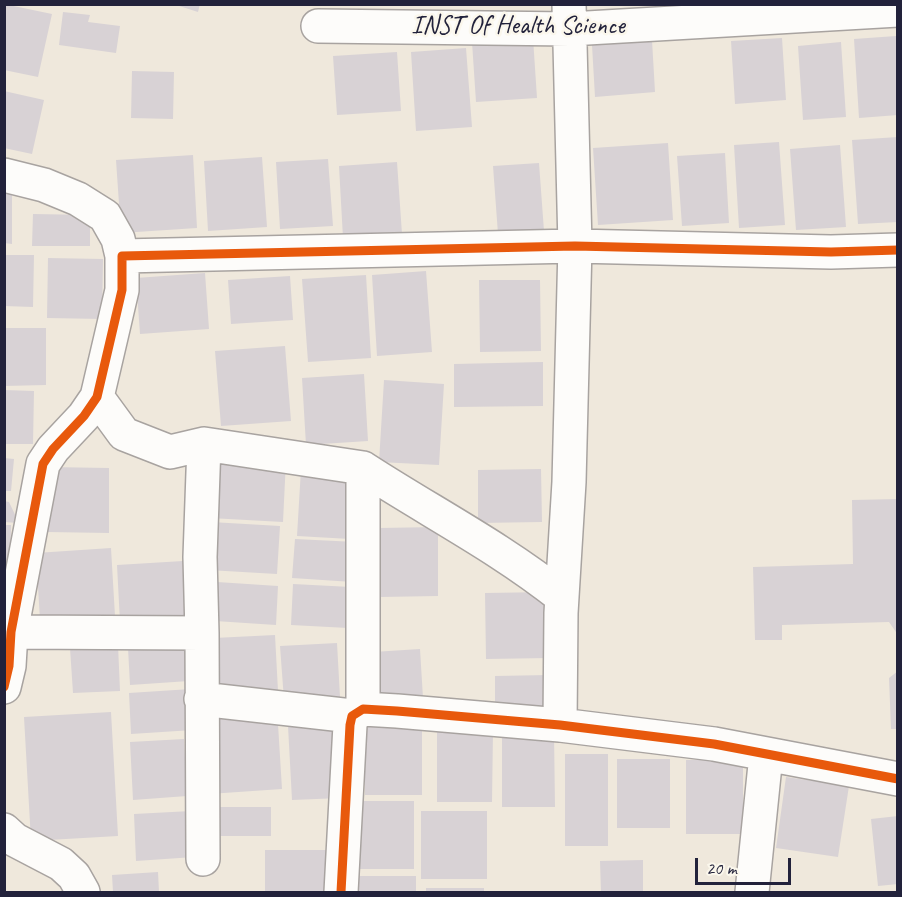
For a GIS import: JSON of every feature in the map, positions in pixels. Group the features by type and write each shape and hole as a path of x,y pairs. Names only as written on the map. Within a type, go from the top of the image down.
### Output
{"street":[{"name":"INST Of Health Science","path":"318,26 569,17 897,10"},
{"path":"560,725 562,597 569,470 575,246 569,17"},
{"path":"4,176 44,184 78,199 105,216 118,239 122,256 122,291 97,397 84,416 53,449 43,464 11,632 4,687"},
{"path":"122,256 575,246 831,252 897,250"},
{"path":"97,397 124,434 170,452 204,444 363,468 416,503 529,570 562,597"},
{"path":"203,859 200,557 204,444"},
{"path":"341,892 350,725 358,712 363,468"},
{"path":"11,632 202,633"},
{"path":"201,699 358,712 397,711 560,725 714,744 897,778"},
{"path":"752,892 766,754"},
{"path":"4,830 15,840 61,864 74,876 83,892"}],"building":[{"path":"4,4 52,14 38,77 4,70"},
{"path":"173,4 200,4 198,12"},
{"path":"63,12 90,15 88,22 120,26 116,53 59,45"},
{"path":"896,36 898,115 859,118 854,39"},
{"path":"533,38 537,98 476,102 472,42"},
{"path":"782,38 786,100 735,104 731,41"},
{"path":"652,40 655,92 595,97 592,45"},
{"path":"841,42 846,117 803,120 798,46"},
{"path":"466,48 472,127 416,131 411,52"},
{"path":"397,52 401,111 337,115 333,56"},
{"path":"132,71 174,72 173,119 131,118"},
{"path":"4,91 44,100 32,154 4,148"},
{"path":"898,137 898,222 858,224 852,140"},
{"path":"779,142 785,225 739,228 734,145"},
{"path":"668,143 673,220 598,225 593,148"},
{"path":"840,145 846,227 796,230 790,149"},
{"path":"725,153 729,223 682,226 677,156"},
{"path":"193,155 197,228 121,233 116,160"},
{"path":"262,157 267,227 208,231 204,161"},
{"path":"328,159 333,226 280,229 276,162"},
{"path":"397,162 402,234 343,238 339,166"},
{"path":"539,163 544,231 498,234 493,166"},
{"path":"4,188 12,188 12,244 4,243"},
{"path":"33,214 90,215 90,246 32,246"},
{"path":"4,255 34,255 33,307 4,306"},
{"path":"48,258 103,259 102,319 47,318"},
{"path":"426,271 432,352 377,356 372,275"},
{"path":"205,273 209,329 140,334 136,278"},
{"path":"366,275 371,358 308,362 302,279"},
{"path":"290,276 293,320 231,324 228,280"},
{"path":"479,280 540,280 541,351 480,352"},
{"path":"4,328 46,328 46,385 4,386"},
{"path":"285,346 291,421 221,426 215,351"},
{"path":"543,362 543,406 454,407 454,364"},
{"path":"364,374 368,441 306,445 302,378"},
{"path":"384,380 444,384 439,465 379,462"},
{"path":"4,390 34,391 33,444 4,444"},
{"path":"214,455 286,460 283,522 210,518"},
{"path":"4,458 14,459 11,491 4,491"},
{"path":"48,467 109,468 109,533 47,532"},
{"path":"301,469 353,472 350,539 297,536"},
{"path":"541,469 542,522 478,523 478,470"},
{"path":"898,499 898,635 889,622 782,625 782,640 755,640 753,567 853,564 852,500"},
{"path":"4,501 9,502 19,523 4,522"},
{"path":"211,522 280,526 277,574 208,570"},
{"path":"4,525 11,525 10,570 4,570"},
{"path":"438,527 438,596 380,597 379,528"},
{"path":"295,539 356,542 353,582 292,578"},
{"path":"111,548 115,616 40,620 36,553"},
{"path":"183,561 187,618 120,622 117,565"},
{"path":"217,582 278,586 276,625 215,621"},
{"path":"293,584 351,587 348,628 291,625"},
{"path":"548,592 549,658 486,659 485,593"},
{"path":"275,635 278,691 218,694 214,638"},
{"path":"337,643 340,697 284,700 280,646"},
{"path":"187,644 189,681 130,685 128,648"},
{"path":"118,645 120,691 73,693 70,648"},
{"path":"420,649 423,698 376,701 373,652"},
{"path":"898,671 898,729 891,729 889,678"},
{"path":"549,675 549,714 495,715 495,676"},
{"path":"191,689 193,730 131,734 129,693"},
{"path":"277,708 282,789 209,794 204,713"},
{"path":"111,712 118,836 31,841 24,717"},
{"path":"336,723 341,798 292,800 288,726"},
{"path":"365,726 422,726 422,795 365,795"},
{"path":"437,731 493,731 492,802 437,802"},
{"path":"554,733 555,807 502,807 502,734"},
{"path":"184,739 187,796 133,800 130,742"},
{"path":"565,754 608,754 608,846 565,846"},
{"path":"617,759 670,759 670,828 617,828"},
{"path":"743,759 743,834 686,834 686,760"},
{"path":"786,777 849,786 838,857 776,848"},
{"path":"351,801 414,801 414,869 351,869"},
{"path":"210,807 271,807 271,836 210,836"},
{"path":"191,811 194,857 136,861 134,814"},
{"path":"421,811 487,811 487,879 421,879"},
{"path":"898,816 898,884 878,886 871,819"},
{"path":"265,850 332,850 332,892 265,892"},
{"path":"643,860 643,892 601,892 600,861"},
{"path":"158,872 159,892 113,892 112,875"},
{"path":"348,876 416,876 416,892 348,892"},
{"path":"426,888 484,888 484,892 426,892"}],"cycle path":[{"path":"4,687 9,666 11,632 43,464 53,449 84,416 97,397 122,290 122,256 575,246 831,252 898,250"},
{"path":"341,892 350,725 352,716 363,709 560,725 714,744 898,779"}]}
